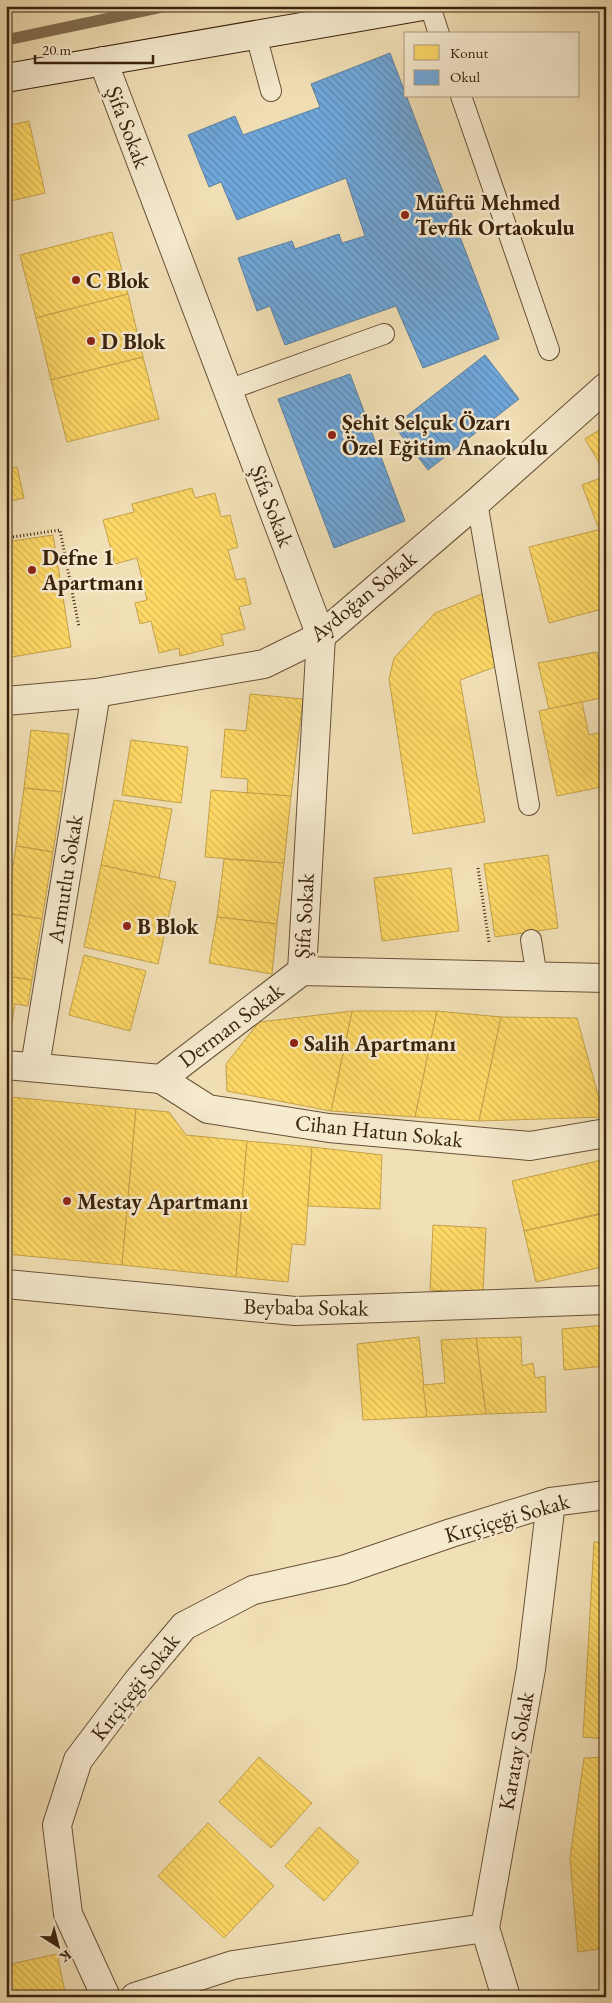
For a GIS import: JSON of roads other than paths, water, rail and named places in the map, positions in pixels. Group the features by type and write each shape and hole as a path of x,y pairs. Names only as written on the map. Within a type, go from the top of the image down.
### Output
{"street":[{"path":"6,78 423,6"},
{"name":"Şifa Sokak","path":"104,61 321,636 302,971"},
{"name":"Aydoğan Sokak","path":"6,701 96,693 264,664 321,636 477,502 606,387"},
{"name":"Armutlu Sokak","path":"35,1066 96,693"},
{"name":"Derman Sokak","path":"6,1065 35,1066 160,1079 302,971 606,978"},
{"name":"Cihan Hatun Sokak","path":"160,1079 208,1109 329,1128 530,1146 606,1132"},
{"name":"Beybaba Sokak","path":"6,1284 295,1311 606,1300"},
{"name":"Kırçiçeği Sokak","path":"106,1997 68,1914 57,1825 78,1760 137,1682 184,1626 253,1590 343,1570 451,1533 551,1502 606,1495"},
{"name":"Karatay Sokak","path":"508,1995 485,1928 530,1669 551,1502"},
{"path":"135,1997 233,1965 485,1928"}],"lane":[{"path":"430,6 439,32"},
{"path":"256,35 271,91"},
{"path":"462,98 549,350"},
{"path":"228,390 384,334"},
{"path":"477,502 529,805"},
{"path":"531,940 537,977"}],"waterway":[{"path":"6,40 167,6"}],"place":[{"name":"Müftü Mehmed Tevfik Ortaokulu","path":"405,215"},
{"name":"C Blok","path":"76,280"},
{"name":"D Blok","path":"91,341"},
{"name":"Şehit Selçuk Özarı Özel Eğitim Anaokulu","path":"332,435"},
{"name":"Defne 1 Apartmanı","path":"32,570"},
{"name":"B Blok","path":"127,926"},
{"name":"Salih Apartmanı","path":"294,1043"},
{"name":"Mestay Apartmanı","path":"67,1201"}]}
